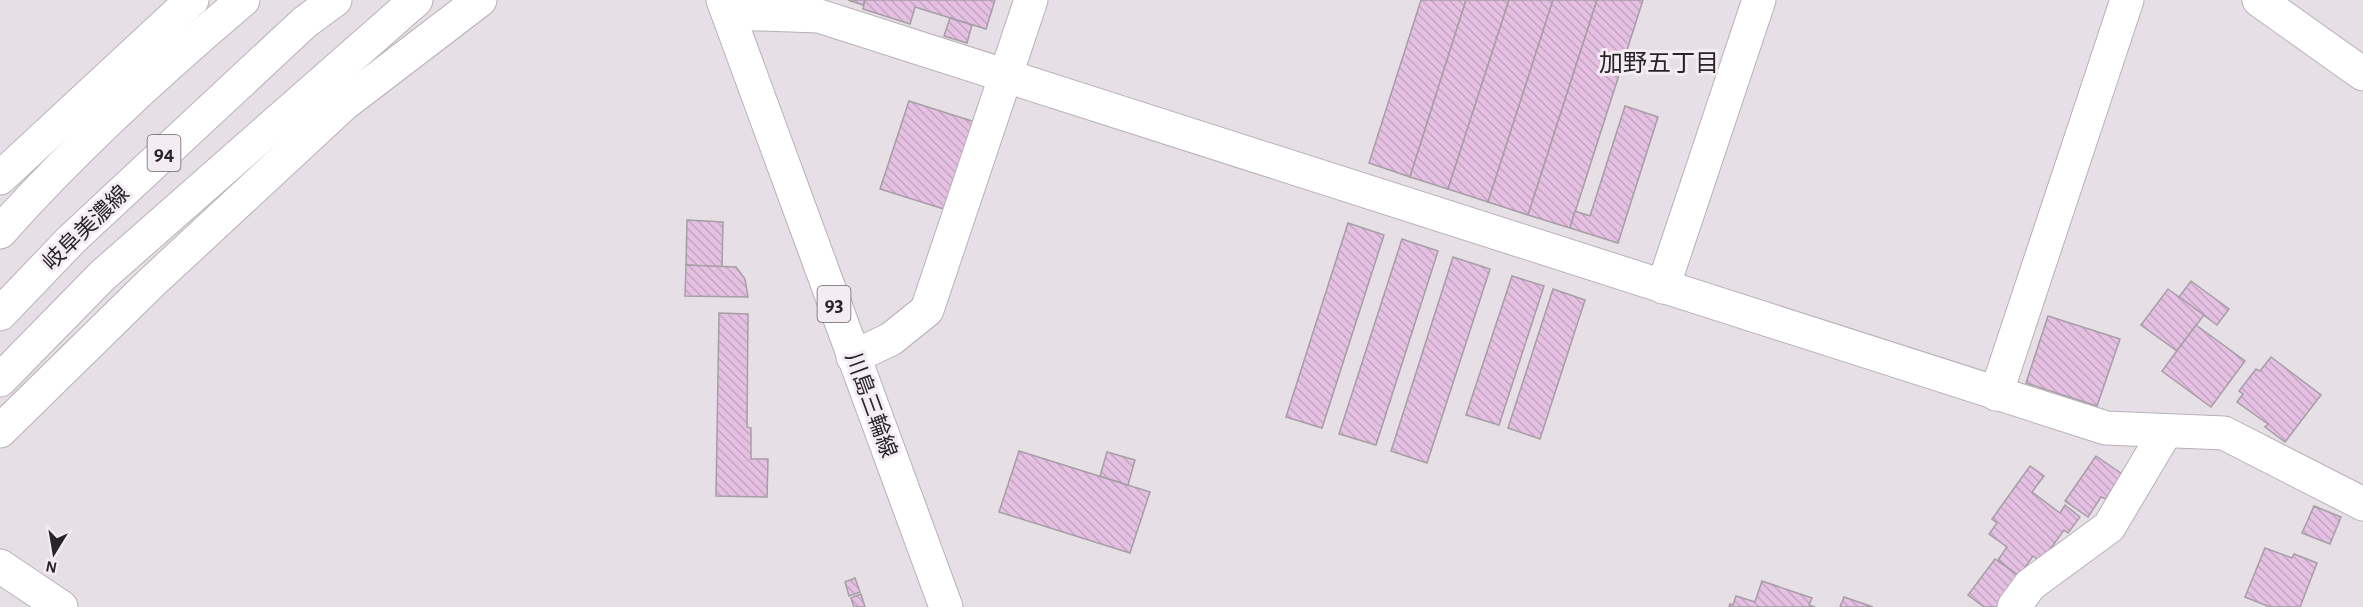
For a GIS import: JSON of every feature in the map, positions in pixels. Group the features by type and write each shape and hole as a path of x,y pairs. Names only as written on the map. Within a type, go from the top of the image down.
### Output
{"street":[{"path":"0,178 192,0"},
{"path":"0,232 34,194 142,91 243,0"},
{"name":"岐阜美濃線","path":"0,314 72,239 305,22 335,0"},
{"name":"94","path":"0,380 103,275 416,0"},
{"path":"0,431 150,283 344,104 480,0"},
{"path":"854,357 891,339 927,310 1031,0"},
{"path":"1663,287 1759,0"},
{"path":"1996,394 2127,0"},
{"path":"2259,0 2363,74"},
{"path":"726,6 819,16 2106,428 2224,433 2363,504"},
{"name":"川島三輪線","path":"726,6 946,607"},
{"path":"2014,607 2030,585 2109,527 2166,431"},
{"path":"0,566 62,607"}],"building":[{"path":"848,0 865,0 863,5"},
{"path":"865,0 995,0 986,29 915,7 910,24 863,9"},
{"path":"1421,0 1466,0 1410,177 1369,163"},
{"path":"1466,0 1509,0 1448,189 1410,177"},
{"path":"1509,0 1553,0 1488,202 1448,189"},
{"path":"1553,0 1597,0 1528,215 1488,202"},
{"path":"1597,0 1643,0 1570,228 1528,215"},
{"path":"950,18 972,25 967,43 944,36"},
{"path":"909,101 975,122 947,210 880,189"},
{"path":"1625,106 1658,117 1618,243 1570,228 1575,211 1590,216"},
{"path":"687,220 723,222 722,267 686,265"},
{"path":"1348,223 1384,235 1322,428 1286,417"},
{"path":"1402,239 1438,251 1376,445 1339,434"},
{"path":"1453,257 1490,269 1427,463 1391,451"},
{"path":"686,265 736,267 745,279 748,297 685,296"},
{"path":"1512,276 1544,286 1499,425 1466,415"},
{"path":"2191,281 2229,309 2217,325 2179,297"},
{"path":"1553,289 1585,300 1540,439 1508,428"},
{"path":"2168,289 2204,315 2177,351 2141,325"},
{"path":"719,313 748,314 747,427 751,428 751,459 768,459 767,497 716,496"},
{"path":"2048,316 2120,339 2097,406 2026,383"},
{"path":"2196,325 2245,361 2211,407 2162,371"},
{"path":"2271,357 2321,395 2285,442 2265,427 2268,424 2237,402 2243,394 2239,391 2256,369 2260,371"},
{"path":"1019,451 1150,492 1130,553 999,512"},
{"path":"1107,452 1135,460 1128,485 1100,476"},
{"path":"2096,456 2122,474 2106,499 2101,497 2088,517 2065,501"},
{"path":"2030,466 2044,476 2032,492 2060,513 2065,505 2080,517 2068,533 2064,530 2041,562 2033,556 2019,576 1998,560 2007,547 1989,534 1997,523 1992,519"},
{"path":"2314,506 2341,517 2330,544 2302,533"},
{"path":"2265,548 2292,558 2294,554 2317,563 2300,607 2270,607 2245,597"},
{"path":"1995,559 2019,576 1997,607 1984,607 1968,595"},
{"path":"855,578 860,592 849,596 845,582"},
{"path":"1762,581 1812,598 1809,605 1815,607 1729,607 1730,604 1733,605 1736,596 1755,602"},
{"path":"861,594 865,607 854,607 851,598"},
{"path":"1844,597 1873,607 1840,607"}],"district":[{"name":"加野五丁目","path":"1659,64"}]}
